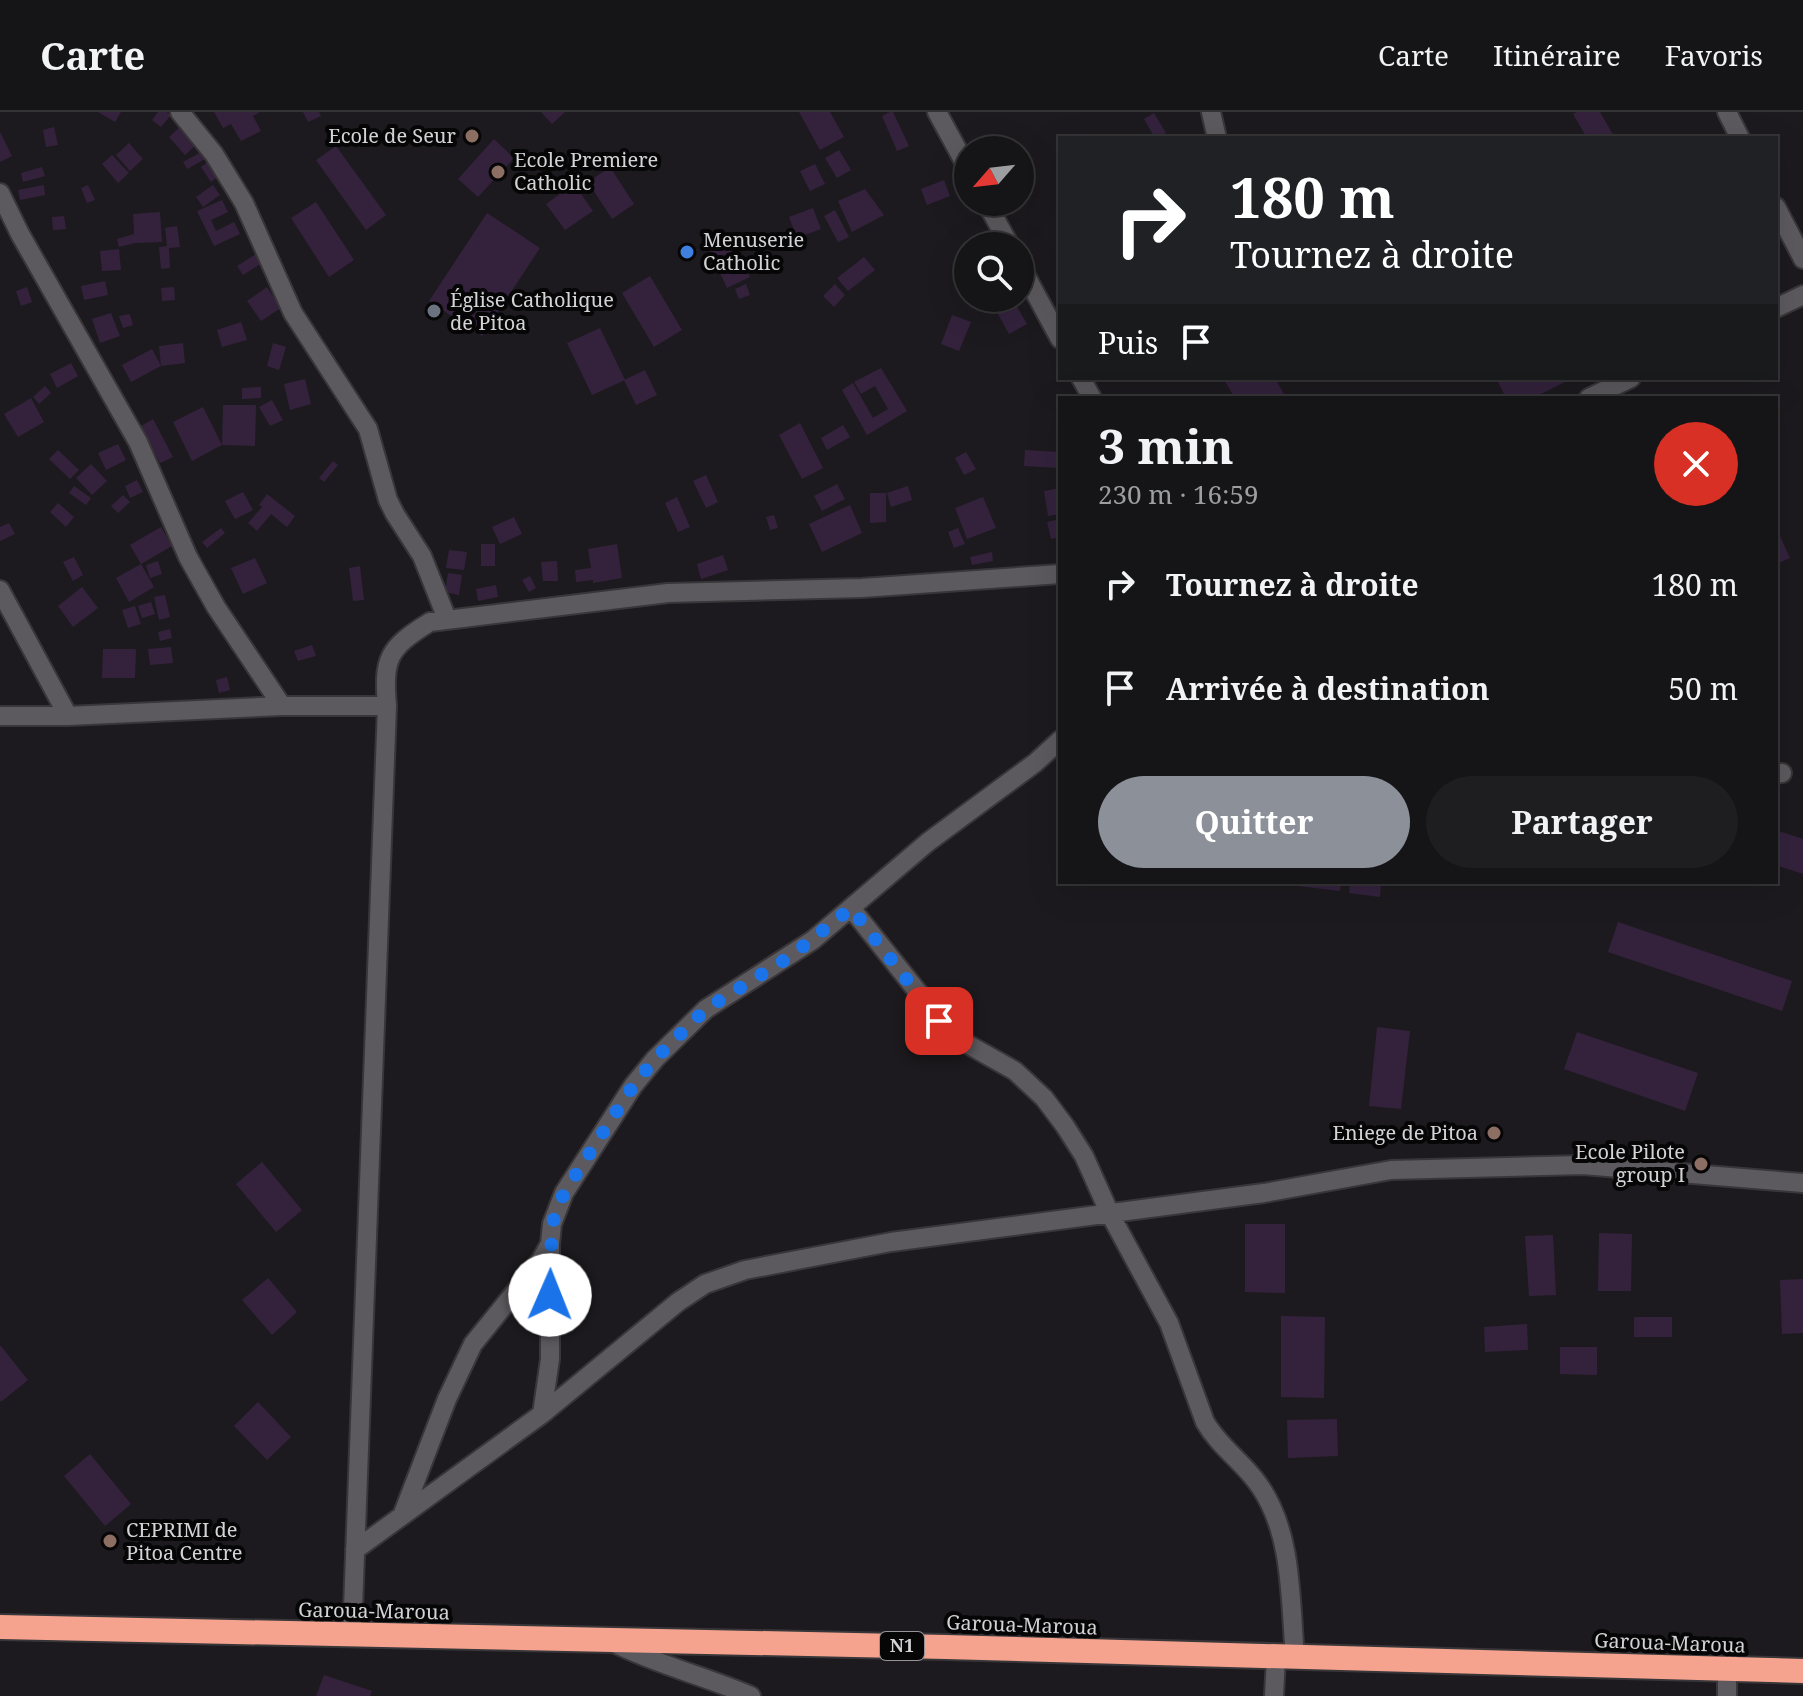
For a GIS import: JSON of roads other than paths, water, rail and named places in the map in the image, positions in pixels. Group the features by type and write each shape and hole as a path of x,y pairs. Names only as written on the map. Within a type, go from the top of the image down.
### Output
{"highway":[{"name":"Garoua-Maroua","path":"0,1627 1803,1671"}],"street":[{"path":"180,112 214,154 244,203 293,313 368,429 388,500 422,556 447,619"},
{"path":"937,112 954,143"},
{"path":"1211,112 1217,136"},
{"path":"1727,112 1739,136"},
{"path":"0,193 138,442 188,557 216,607 282,706"},
{"path":"1778,211 1803,259"},
{"path":"1034,291 1058,335"},
{"path":"1778,307 1803,295"},
{"path":"1593,396 1627,380"},
{"path":"352,1635 387,706 385,674 397,644 430,622 668,593 862,588 1058,574"},
{"path":"0,590 68,716"},
{"path":"0,716 68,716 282,706 387,706"},
{"path":"542,1414 550,1359 552,1224 564,1193 633,1086 655,1059 706,1009 791,956 928,842 1035,763 1058,742"},
{"path":"851,908 953,1036 1015,1071 1044,1098 1084,1156 1110,1214 1169,1323 1205,1422 1214,1437 1260,1485 1271,1505 1287,1560 1285,1657 1274,1696"},
{"path":"355,1550 542,1414 678,1302 705,1284 745,1270 891,1242 1264,1193 1391,1170 1583,1165 1803,1183"},
{"path":"402,1516 447,1399 473,1344 524,1284 550,1244"},
{"path":"609,1640 645,1659 711,1678 751,1696"},
{"path":"1727,1669 1727,1696"}],"place":[{"name":"Ecole de Seur","path":"472,136"},
{"name":"Ecole Premiere Catholic","path":"498,172"},
{"name":"Menuserie Catholic","path":"687,252"},
{"name":"Église Catholique de Pitoa","path":"434,311"},
{"name":"Eniege de Pitoa","path":"1494,1133"},
{"name":"Ecole Pilote group I","path":"1701,1164"},
{"name":"CEPRIMI de Pitoa Centre","path":"110,1541"}]}
